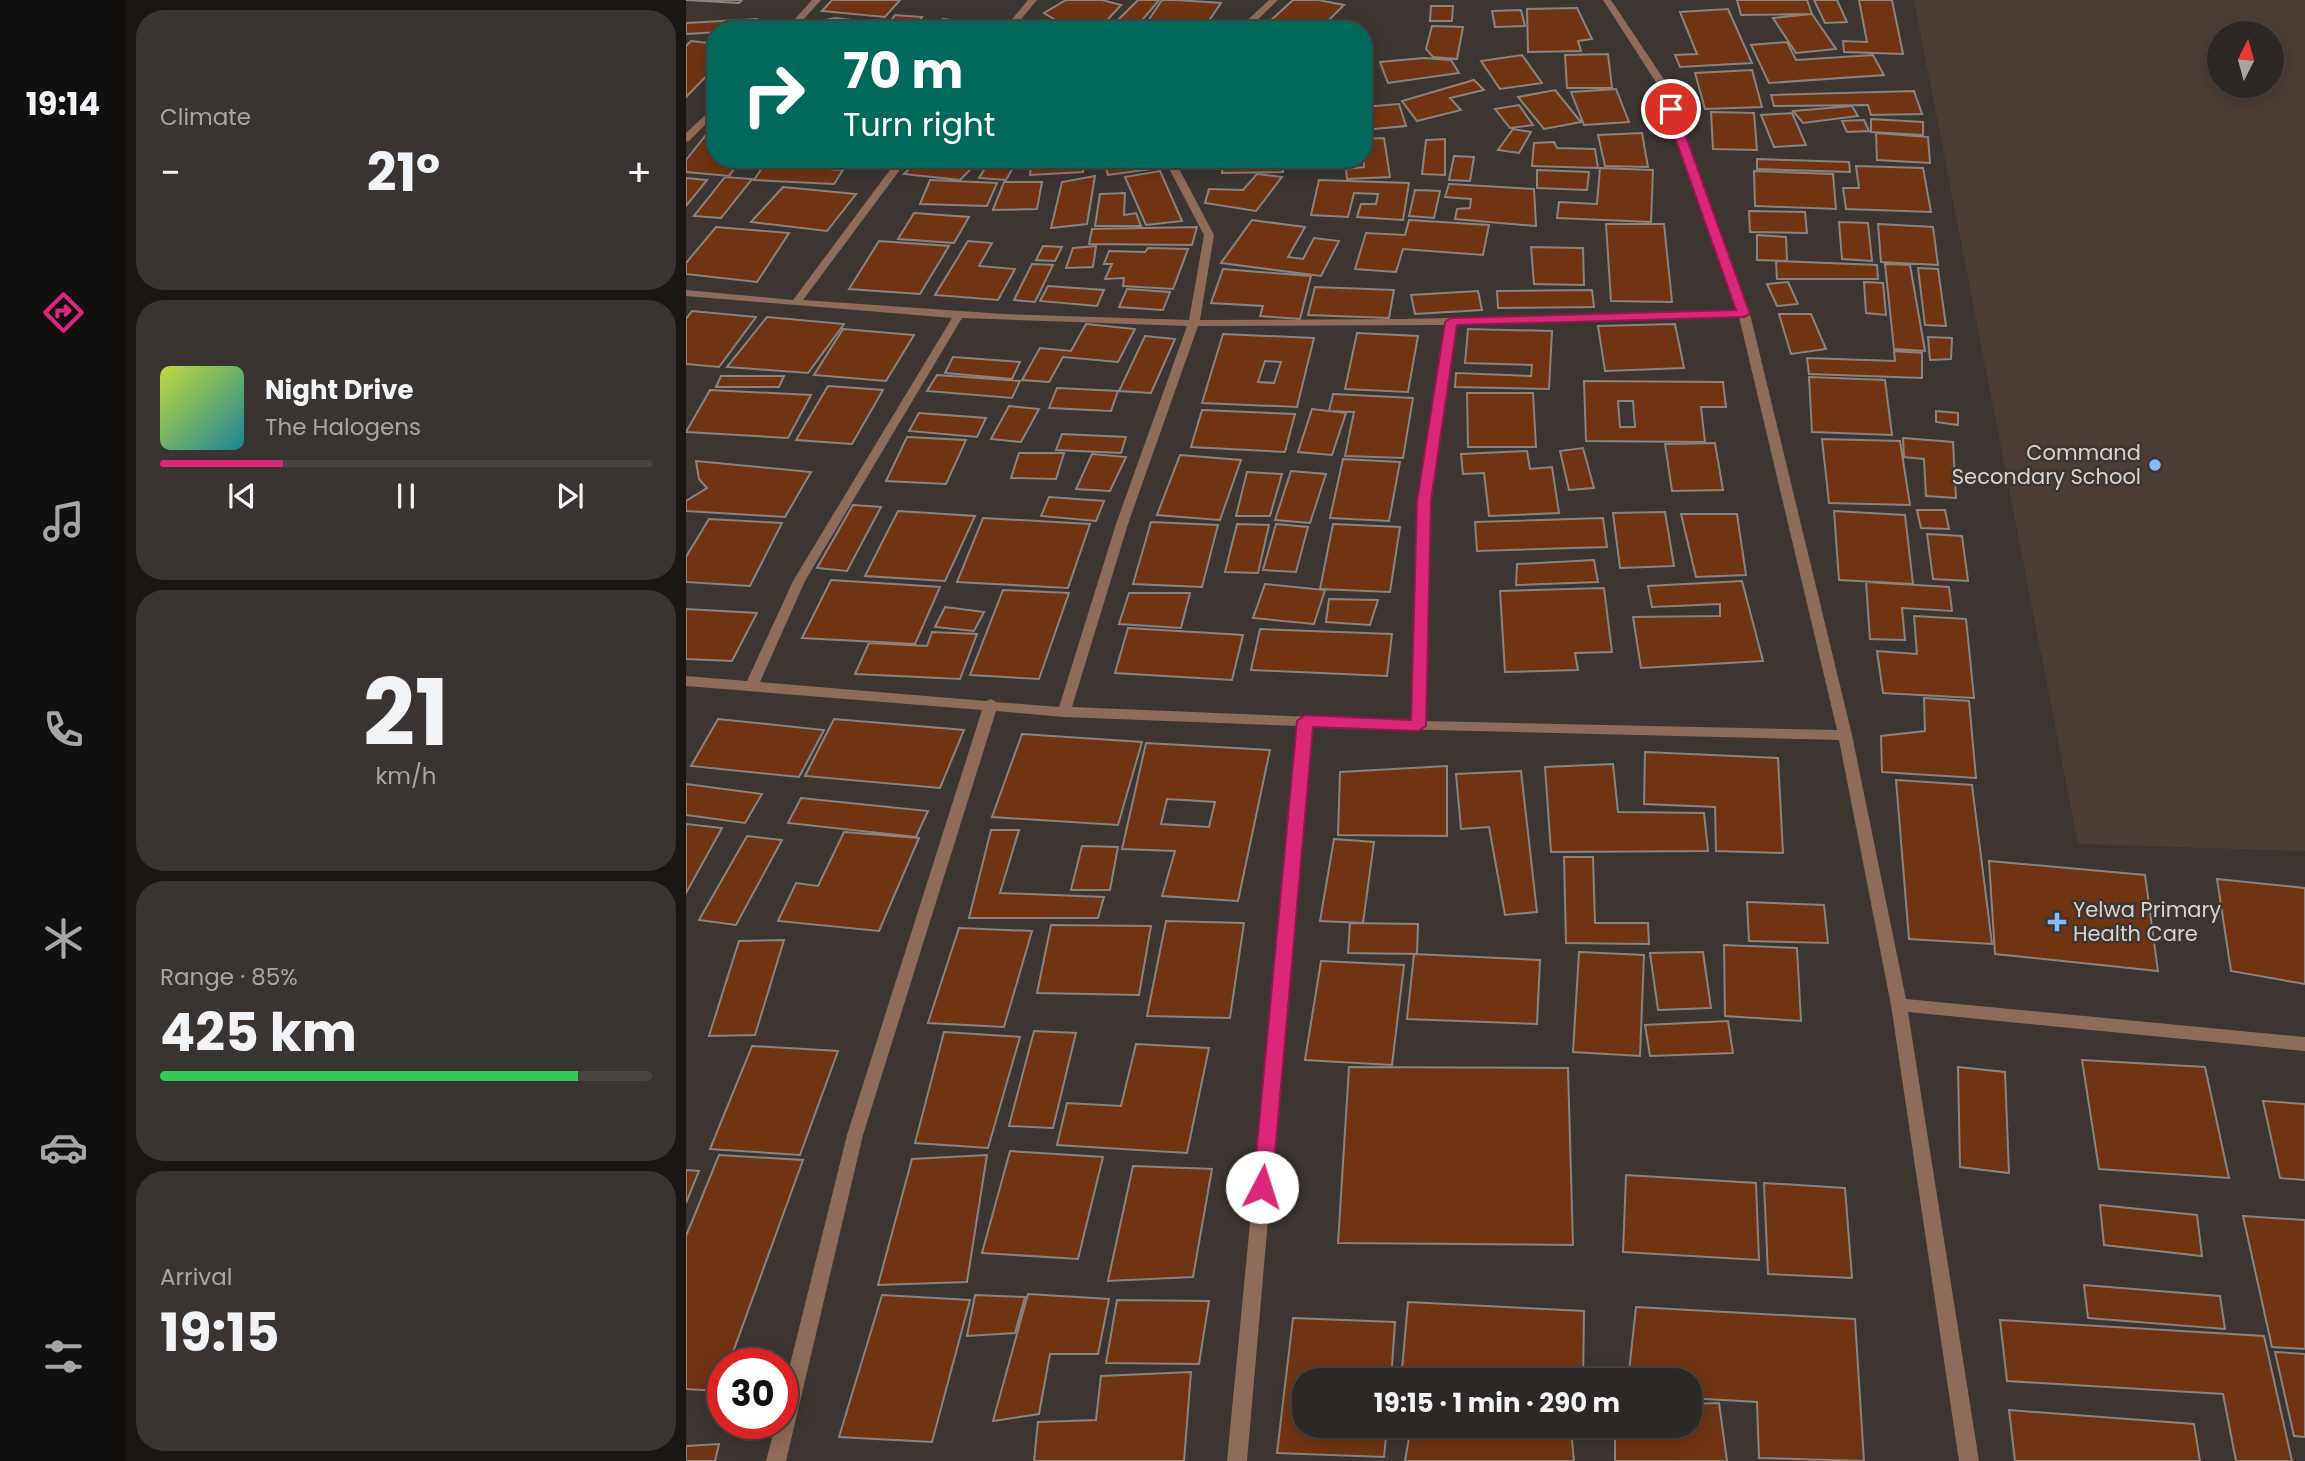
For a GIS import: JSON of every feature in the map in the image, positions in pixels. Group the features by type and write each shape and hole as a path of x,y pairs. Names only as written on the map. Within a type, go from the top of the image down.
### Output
{"street":[{"path":"797,21 817,0"},
{"path":"1014,21 1032,0"},
{"path":"1251,21 1274,0"},
{"path":"1606,0 1661,84 1744,314 1845,735 1899,1005 1969,1461"},
{"path":"686,139 707,117"},
{"path":"797,301 896,168"},
{"path":"1064,712 1122,524 1194,323 1209,235 1174,168"},
{"path":"686,293 960,313 1194,323 1451,322 1744,314"},
{"path":"751,687 799,581 960,313"},
{"path":"1418,726 1424,501 1451,322"},
{"path":"686,682 991,704 1064,712 1418,726 1845,735"},
{"path":"776,1461 856,1135 991,704"},
{"path":"1237,1461 1305,721"},
{"path":"1899,1005 2305,1044"}],"shaded area":[{"name":"Command Secondary School","path":"1914,0 2305,0 2305,851 2078,844"}],"building":[{"path":"686,0 742,0 739,3"},
{"path":"832,0 900,0 885,17 822,11"},
{"path":"1066,0 1102,0 1121,5 1106,21 1057,21 1044,13"},
{"path":"1138,0 1159,0 1142,21 1117,21"},
{"path":"1162,0 1221,3 1209,21 1148,21"},
{"path":"1293,0 1318,0 1344,5 1328,21 1270,21"},
{"path":"1737,0 1807,0 1812,14 1741,15"},
{"path":"1814,0 1837,0 1847,22 1825,23"},
{"path":"1859,0 1892,0 1903,54 1844,52 1843,41 1867,42"},
{"path":"1431,6 1453,6 1452,21 1430,21"},
{"path":"1577,8 1592,39 1578,41 1581,51 1528,52 1527,9"},
{"path":"1728,9 1752,63 1680,67 1675,55 1697,54 1680,12"},
{"path":"1521,10 1525,26 1495,27 1492,11"},
{"path":"1812,14 1836,49 1796,53 1773,18"},
{"path":"895,15 922,17 919,21 891,21"},
{"path":"835,18 860,21 822,21"},
{"path":"757,19 756,21 722,21"},
{"path":"707,22 707,33 686,34 686,23"},
{"path":"1432,26 1463,27 1457,59 1433,57 1426,49"},
{"path":"691,41 707,43 707,75 686,97 686,46"},
{"path":"1787,42 1796,60 1873,55 1884,75 1769,83 1751,45"},
{"path":"1608,54 1612,88 1567,88 1565,55"},
{"path":"1522,55 1542,83 1500,89 1481,61"},
{"path":"1424,58 1451,60 1459,73 1388,83 1380,62"},
{"path":"1752,70 1762,107 1705,109 1695,73"},
{"path":"1474,80 1484,90 1450,98 1461,110 1417,121 1402,101"},
{"path":"1616,89 1629,122 1584,125 1571,92"},
{"path":"1555,90 1581,122 1544,129 1518,97"},
{"path":"1914,91 1922,114 1871,115 1868,105 1774,106 1771,95"},
{"path":"1399,104 1406,126 1372,129 1372,106"},
{"path":"1519,105 1533,125 1510,128 1495,109"},
{"path":"1852,106 1858,116 1803,123 1793,111"},
{"path":"1711,112 1754,113 1757,150 1713,149"},
{"path":"1792,113 1806,145 1774,147 1761,115"},
{"path":"1871,119 1923,122 1923,135 1871,132"},
{"path":"1864,120 1869,131 1847,132 1842,121"},
{"path":"1513,129 1531,132 1519,153 1498,150"},
{"path":"1642,133 1648,167 1605,166 1598,135"},
{"path":"1876,133 1928,137 1930,163 1877,160"},
{"path":"707,134 707,168 735,168 729,176 686,172 686,160"},
{"path":"1384,138 1390,177 1347,179 1346,169 1372,168 1372,139"},
{"path":"1445,139 1445,175 1422,174 1426,140"},
{"path":"1554,142 1557,148 1595,149 1598,168 1532,166 1534,143"},
{"path":"1454,156 1474,157 1470,181 1449,180"},
{"path":"1757,159 1849,162 1850,172 1757,169"},
{"path":"1856,166 1923,168 1931,212 1846,209 1843,188 1859,188"},
{"path":"762,168 843,170 834,184 754,180"},
{"path":"910,168 972,168 960,180 904,174"},
{"path":"985,168 1013,168 1006,180 979,178"},
{"path":"1031,168 1083,168 1083,172 1030,175"},
{"path":"1106,168 1160,168 1108,175"},
{"path":"1222,168 1283,168 1283,172 1222,173"},
{"path":"1600,168 1653,170 1651,222 1557,218 1559,202 1597,204"},
{"path":"1537,170 1589,172 1587,190 1537,188"},
{"path":"1160,171 1182,221 1146,225 1125,177"},
{"path":"1754,171 1833,174 1836,209 1755,206"},
{"path":"1257,174 1282,177 1256,211 1205,203 1209,189 1243,190"},
{"path":"1095,176 1087,224 1051,228 1062,182"},
{"path":"725,177 752,179 721,218 694,216"},
{"path":"686,178 707,180 686,206"},
{"path":"930,180 997,183 987,206 920,204"},
{"path":"1319,180 1409,183 1403,220 1357,217 1361,204 1376,204 1378,194 1354,193 1348,217 1311,215"},
{"path":"1004,182 1042,182 1037,209 993,210"},
{"path":"1449,184 1534,189 1536,226 1455,219 1457,209 1470,208 1471,199 1445,197"},
{"path":"783,187 856,194 827,231 751,222"},
{"path":"1415,190 1440,191 1434,218 1409,216"},
{"path":"1125,193 1124,215 1136,213 1141,226 1095,226 1100,194"},
{"path":"1749,211 1805,212 1807,233 1750,232"},
{"path":"914,213 969,217 954,243 898,239"},
{"path":"1252,220 1305,227 1288,257 1303,259 1314,238 1339,241 1321,276 1221,263"},
{"path":"1409,220 1489,225 1483,255 1403,249 1396,272 1355,269 1366,233 1405,235"},
{"path":"1839,222 1868,223 1872,261 1842,259"},
{"path":"1606,224 1664,224 1672,302 1611,301"},
{"path":"1878,224 1933,227 1938,265 1881,262"},
{"path":"716,227 789,233 757,282 686,274 686,263"},
{"path":"1197,227 1192,245 1089,244 1092,229"},
{"path":"1757,235 1786,237 1787,261 1757,260"},
{"path":"879,241 949,246 920,294 849,289"},
{"path":"968,241 992,243 979,266 1015,269 998,300 935,295"},
{"path":"1043,246 1062,247 1055,261 1036,260"},
{"path":"1096,246 1093,267 1066,268 1073,248"},
{"path":"1531,247 1583,248 1584,285 1534,284"},
{"path":"1148,248 1188,249 1173,289 1123,286 1124,278 1105,279 1112,264 1104,264 1109,251 1145,252"},
{"path":"1776,261 1877,265 1878,279 1777,279"},
{"path":"1032,264 1053,265 1035,302 1014,300"},
{"path":"1885,264 1910,265 1925,351 1894,349"},
{"path":"1918,268 1938,269 1946,326 1925,325"},
{"path":"1223,269 1311,276 1300,319 1260,316 1263,306 1211,303"},
{"path":"1788,282 1798,304 1777,306 1767,284"},
{"path":"1864,282 1883,283 1886,315 1866,313"},
{"path":"1048,286 1104,290 1097,306 1040,301"},
{"path":"1315,287 1394,290 1389,318 1308,315"},
{"path":"1127,289 1170,292 1163,310 1119,307"},
{"path":"1592,290 1594,307 1498,308 1497,291"},
{"path":"1478,291 1482,310 1415,314 1411,295"},
{"path":"692,311 756,317 719,367 686,364 686,319"},
{"path":"1779,314 1811,314 1826,349 1791,354"},
{"path":"767,317 844,324 808,373 727,367"},
{"path":"1086,324 1135,329 1118,362 1063,357 1049,382 1022,380 1040,348 1071,351"},
{"path":"1675,324 1684,368 1605,371 1598,326"},
{"path":"843,329 914,335 886,381 814,375"},
{"path":"1468,329 1552,331 1549,389 1455,387 1456,373 1531,376 1532,365 1465,363"},
{"path":"1357,333 1418,336 1408,392 1345,389"},
{"path":"1223,334 1314,338 1297,407 1202,403","holes":["1265,361 1281,362 1274,383 1258,382"]},
{"path":"1145,336 1175,339 1151,393 1119,391"},
{"path":"1928,337 1952,338 1951,359 1930,360"},
{"path":"1894,351 1922,353 1922,378 1809,374 1807,358 1895,361"},
{"path":"953,357 1020,362 1012,379 945,373"},
{"path":"937,375 1020,381 1012,398 927,391"},
{"path":"721,376 784,376 779,387 716,387"},
{"path":"1809,377 1885,380 1892,435 1812,432"},
{"path":"1584,381 1723,382 1726,407 1701,407 1705,442 1586,441","holes":["1618,401 1633,401 1635,427 1620,427"]},
{"path":"828,386 883,390 852,444 796,440"},
{"path":"1057,388 1118,391 1111,411 1049,408"},
{"path":"710,390 811,395 788,438 686,432"},
{"path":"1467,393 1533,393 1536,447 1468,447"},
{"path":"1333,394 1413,398 1403,458 1345,456 1354,412 1329,411"},
{"path":"1009,406 1039,409 1021,442 991,439"},
{"path":"1312,409 1346,413 1332,455 1298,452"},
{"path":"1202,410 1295,414 1285,452 1191,447"},
{"path":"1936,411 1958,413 1958,425 1936,422"},
{"path":"919,413 986,418 977,437 909,431"},
{"path":"1062,434 1126,437 1121,453 1056,450"},
{"path":"907,437 966,440 946,484 886,481"},
{"path":"1903,438 1953,442 1956,498 1926,496 1924,459 1904,457"},
{"path":"1822,439 1900,441 1910,505 1829,503"},
{"path":"1715,443 1723,490 1672,491 1665,444"},
{"path":"1583,448 1594,488 1569,490 1560,451"},
{"path":"1527,451 1530,469 1552,467 1559,513 1489,516 1484,473 1463,474 1461,454"},
{"path":"1019,453 1064,453 1056,479 1011,478"},
{"path":"1092,454 1126,457 1110,491 1076,489"},
{"path":"1180,455 1241,460 1220,520 1157,515"},
{"path":"1343,459 1400,462 1389,521 1330,518"},
{"path":"696,461 811,472 785,517 686,511 686,501 707,488 699,479"},
{"path":"1291,471 1326,474 1310,523 1275,520"},
{"path":"1247,472 1282,474 1270,516 1236,516"},
{"path":"1049,497 1104,501 1096,521 1041,516"},
{"path":"853,505 881,507 847,571 817,568"},
{"path":"1917,510 1945,510 1949,529 1921,528"},
{"path":"898,511 975,516 945,581 865,576"},
{"path":"1834,511 1905,515 1913,584 1839,580"},
{"path":"1665,512 1674,566 1620,568 1613,513"},
{"path":"1681,514 1737,514 1746,575 1696,577"},
{"path":"983,518 1090,524 1068,588 957,582"},
{"path":"1603,518 1607,547 1477,551 1475,522"},
{"path":"709,519 782,523 750,586 686,582 686,557"},
{"path":"1151,522 1218,525 1202,587 1133,584"},
{"path":"1237,524 1269,525 1258,573 1225,572"},
{"path":"1276,524 1308,527 1296,572 1263,570"},
{"path":"1333,524 1400,527 1390,592 1320,589"},
{"path":"1927,534 1962,536 1968,581 1933,579"},
{"path":"1594,560 1598,582 1516,585 1517,564"},
{"path":"831,580 940,587 915,644 802,638"},
{"path":"1742,581 1763,661 1641,668 1633,617 1720,616 1720,604 1652,607 1648,586"},
{"path":"1866,582 1949,587 1952,611 1902,608 1905,640 1870,639"},
{"path":"1265,584 1325,590 1314,624 1253,618"},
{"path":"1604,588 1612,652 1575,653 1578,670 1505,672 1500,591"},
{"path":"1003,590 1069,593 1039,679 970,675"},
{"path":"1129,593 1190,593 1181,628 1119,624"},
{"path":"1329,599 1378,600 1370,625 1326,622"},
{"path":"945,607 984,612 974,631 935,627"},
{"path":"686,609 757,613 732,661 686,659"},
{"path":"1914,616 1966,619 1974,698 1883,693 1877,651 1917,654"},
{"path":"1128,628 1243,635 1232,680 1115,673"},
{"path":"1260,629 1392,634 1387,676 1251,670"},
{"path":"932,632 977,634 960,679 855,674 869,643 927,646"},
{"path":"1924,698 1969,701 1976,778 1882,772 1881,736 1925,731"},
{"path":"718,719 824,730 799,777 691,766"},
{"path":"834,719 964,730 940,788 805,776"},
{"path":"1022,734 1142,742 1118,825 992,817"},
{"path":"1146,743 1270,750 1238,901 1162,896 1175,851 1122,849","holes":["1167,799 1215,802 1209,827 1161,824"]},
{"path":"1645,752 1778,758 1783,853 1716,851 1715,807 1644,804"},
{"path":"1613,764 1618,812 1704,813 1708,851 1551,852 1545,767"},
{"path":"1447,766 1447,836 1338,835 1340,772"},
{"path":"1521,771 1537,912 1505,915 1489,827 1461,829 1456,774"},
{"path":"1896,780 1972,785 1992,944 1909,939"},
{"path":"686,784 762,794 745,823 686,815"},
{"path":"801,798 928,811 916,837 788,823"},
{"path":"686,824 722,828 686,893"},
{"path":"991,830 1019,830 1000,893 1104,897 1098,918 969,918"},
{"path":"844,832 919,838 879,931 778,921 796,883 818,886"},
{"path":"747,836 782,840 736,925 699,920"},
{"path":"1334,839 1374,842 1363,923 1320,921"},
{"path":"1082,846 1118,847 1110,890 1071,890"},
{"path":"1564,857 1593,857 1595,923 1648,923 1649,944 1566,943"},
{"path":"1989,861 2145,875 2158,971 1995,954"},
{"path":"2217,879 2305,888 2305,984 2231,971"},
{"path":"1747,902 1824,905 1828,943 1749,941"},
{"path":"1166,921 1244,923 1230,1018 1147,1016"},
{"path":"1350,923 1418,924 1417,954 1348,953"},
{"path":"1051,925 1151,926 1139,995 1037,993"},
{"path":"959,928 1032,931 1004,1027 928,1023"},
{"path":"784,940 755,1035 709,1036 739,941"},
{"path":"1724,945 1797,948 1801,1021 1725,1016"},
{"path":"1579,952 1644,955 1640,1056 1573,1052"},
{"path":"1703,952 1711,1008 1658,1010 1650,953"},
{"path":"1414,954 1540,960 1537,1024 1407,1019"},
{"path":"1321,961 1404,965 1392,1065 1305,1060"},
{"path":"1728,1021 1733,1053 1650,1056 1645,1025"},
{"path":"1034,1031 1076,1033 1053,1128 1009,1126"},
{"path":"944,1032 1020,1037 988,1148 915,1143"},
{"path":"1136,1044 1209,1048 1187,1153 1057,1145 1067,1103 1121,1106"},
{"path":"752,1046 838,1051 800,1155 710,1149"},
{"path":"2082,1060 2205,1067 2229,1178 2099,1169"},
{"path":"1349,1067 1568,1068 1573,1245 1338,1243"},
{"path":"1958,1067 2005,1072 2009,1173 1960,1167"},
{"path":"2263,1101 2305,1104 2305,1180 2280,1178"},
{"path":"1010,1151 1103,1157 1078,1259 982,1253"},
{"path":"719,1155 803,1160 734,1348 707,1348 707,1390 686,1389 686,1236"},
{"path":"987,1155 967,1282 878,1285 912,1159"},
{"path":"1133,1166 1212,1169 1193,1277 1108,1281"},
{"path":"686,1170 699,1171 686,1203"},
{"path":"1626,1175 1756,1183 1759,1260 1623,1252"},
{"path":"1764,1183 1845,1188 1852,1278 1768,1274"},
{"path":"2100,1205 2197,1215 2202,1256 2104,1245"},
{"path":"2243,1216 2305,1220 2305,1349 2272,1347"},
{"path":"2084,1285 2220,1296 2225,1329 2088,1318"},
{"path":"1028,1294 1109,1299 1098,1354 1050,1354 1039,1414 993,1421"},
{"path":"882,1295 970,1300 932,1442 839,1437"},
{"path":"975,1295 1025,1297 1015,1333 967,1336"},
{"path":"1117,1300 1209,1301 1199,1364 1106,1363"},
{"path":"1408,1302 1584,1311 1583,1368 1402,1368"},
{"path":"1636,1307 1855,1319 1864,1461 1759,1458 1757,1402 1702,1399 1702,1368 1629,1368"},
{"path":"1293,1318 1395,1322 1392,1368 1292,1368 1292,1438 1386,1438 1384,1457 1277,1453"},
{"path":"2000,1320 2264,1336 2292,1461 2236,1461 2223,1394 2007,1381"},
{"path":"2275,1352 2305,1354 2305,1437 2294,1436"},
{"path":"1191,1372 1184,1461 1034,1461 1038,1422 1096,1420 1101,1376"},
{"path":"1719,1403 1727,1461 1615,1461 1615,1438 1702,1438 1702,1404"},
{"path":"2009,1410 2194,1424 2200,1461 2015,1461"},
{"path":"1409,1438 1572,1438 1574,1461 1405,1461"},
{"path":"719,1444 715,1461 686,1461 686,1446"}],"place":[{"name":"Command Secondary School","path":"2155,465"},
{"name":"Yelwa Primary Health Care","path":"2057,922"}],"route":[{"path":"1262,1187 1305,721 1418,726 1424,501 1451,322 1744,314 1671,109"}]}
